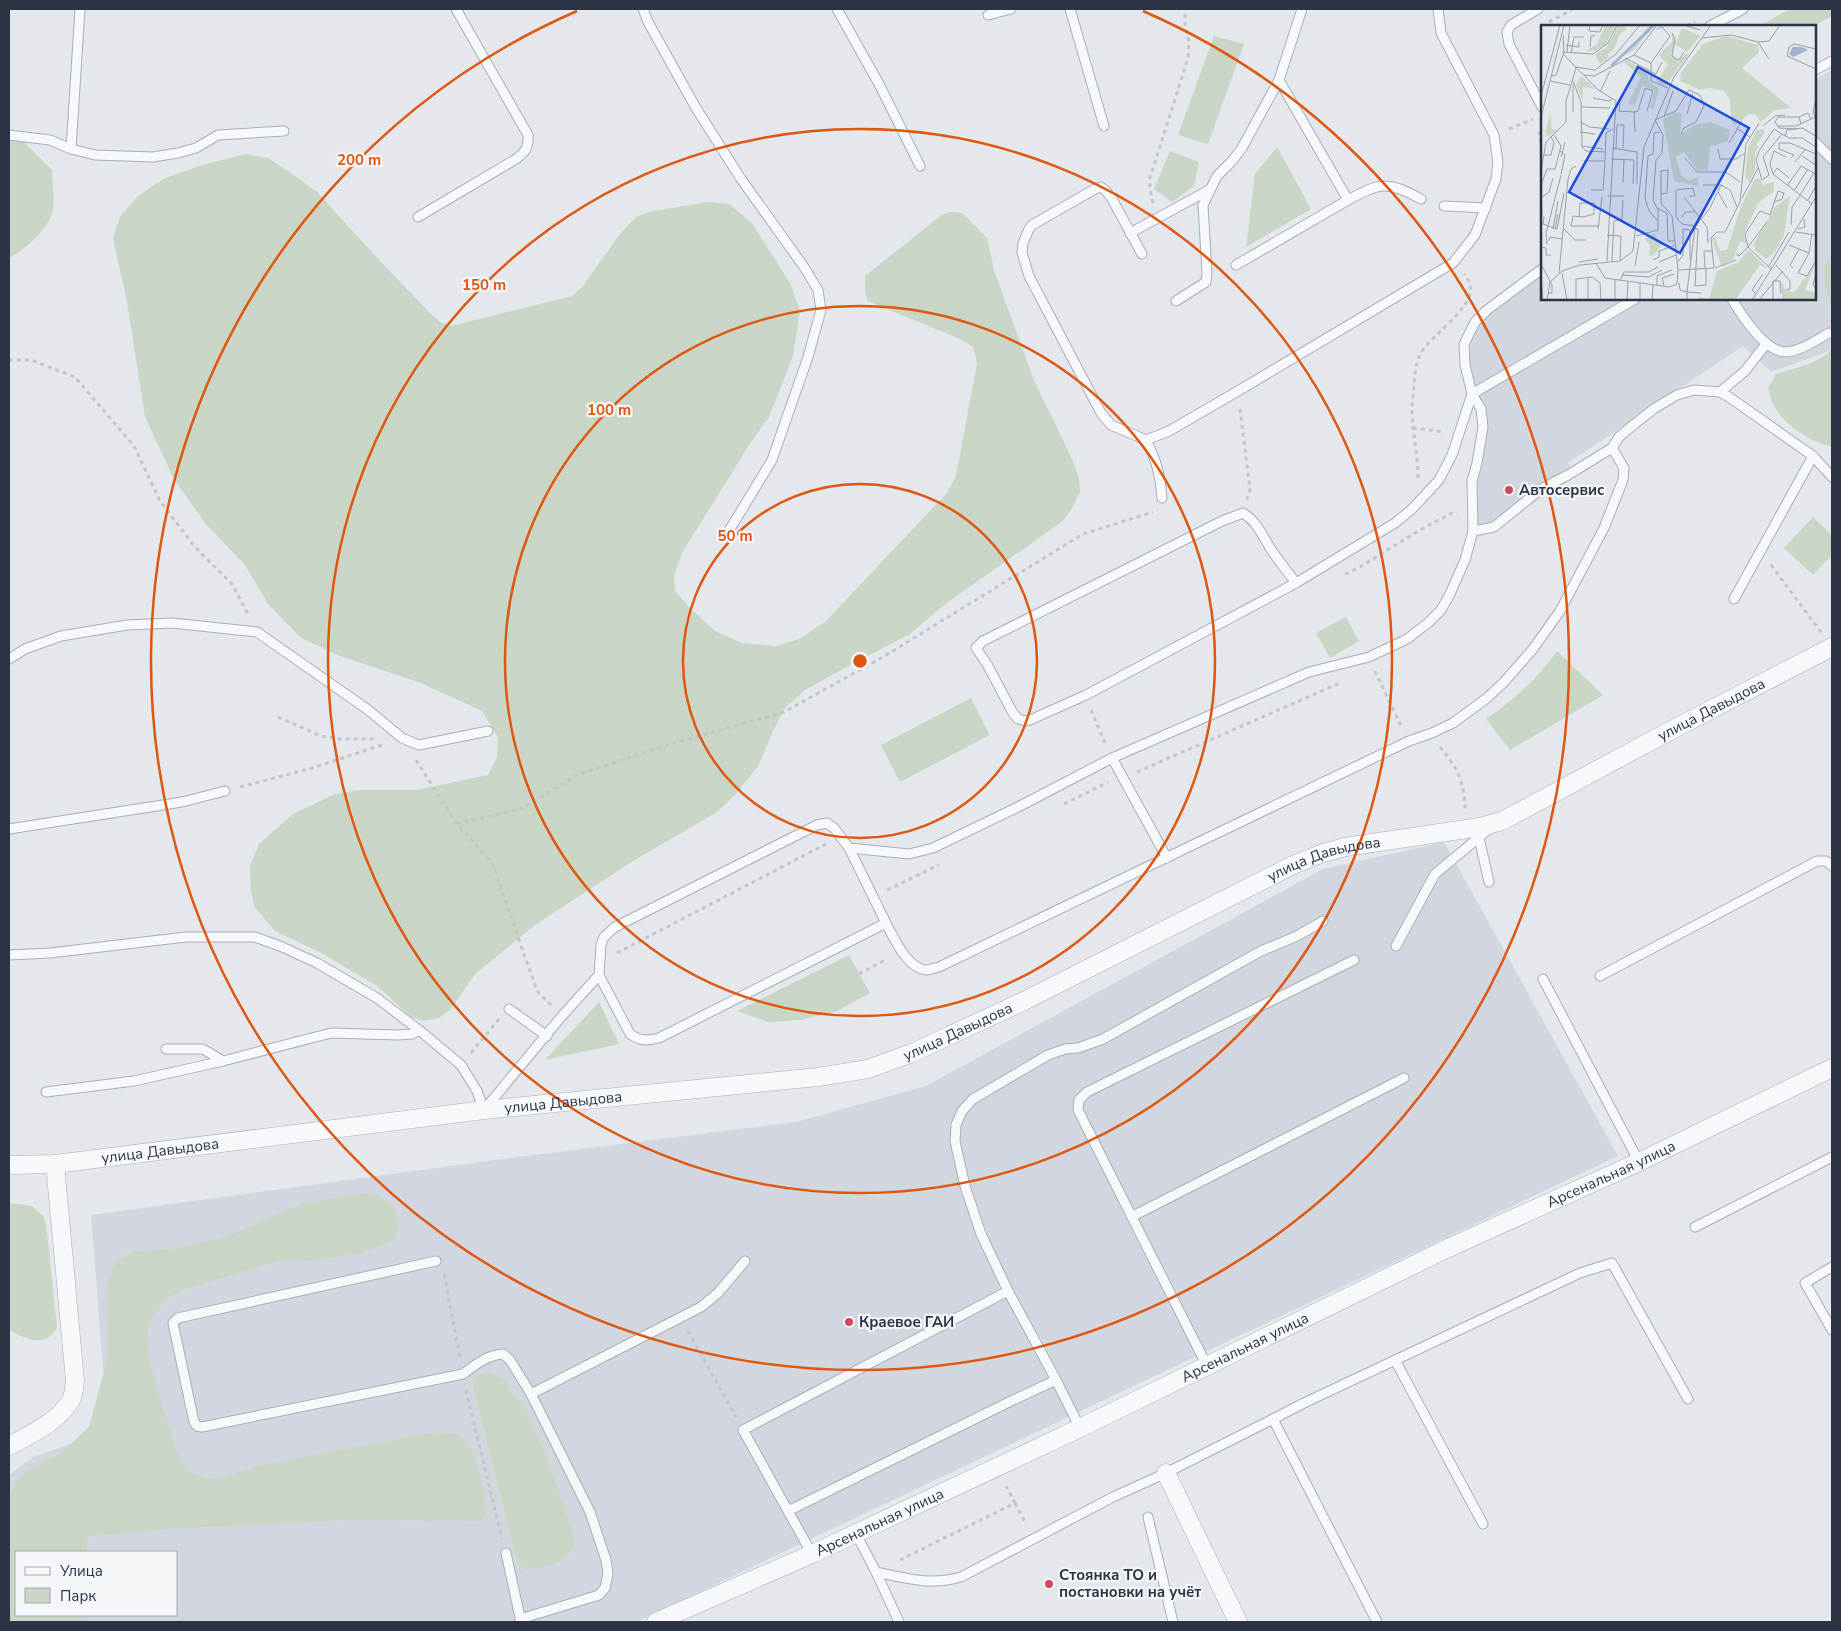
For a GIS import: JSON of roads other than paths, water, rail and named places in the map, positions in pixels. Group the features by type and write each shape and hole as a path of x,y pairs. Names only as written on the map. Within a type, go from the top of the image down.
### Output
{"street":[{"name":"улица Давыдова","path":"9,1165 55,1164 484,1110 818,1077 868,1068 912,1053 1024,1001 1243,890 1315,856 1345,847 1472,834 1502,821 1832,647"},
{"name":"Арсенальная улица","path":"656,1622 856,1534 1080,1428 1444,1250 1639,1162 1832,1068"},
{"path":"9,1446 34,1433 59,1415 72,1398 75,1381 55,1164"},
{"path":"1166,1473 1238,1622"}],"lane":[{"path":"71,150 80,9"},
{"path":"418,217 516,159 526,151 529,144 528,135 456,9"},
{"path":"642,9 692,99 731,163 818,290 820,310 808,357 772,460 727,534"},
{"path":"836,9 879,84 920,166"},
{"path":"988,15 1011,9"},
{"path":"1070,9 1104,126"},
{"path":"1176,301 1202,285 1207,278 1203,205 1217,176 1242,148 1279,80 1302,9"},
{"path":"1146,440 1169,431 1453,263 1476,235 1496,179 1497,145 1494,135 1441,33 1438,9"},
{"path":"1538,9 1511,25 1507,32 1509,44 1541,105"},
{"path":"1712,25 1743,9"},
{"path":"1816,69 1832,61"},
{"path":"1279,80 1348,200"},
{"path":"9,135 50,140 71,150 95,155 153,157 196,148 218,135 232,132 284,131"},
{"path":"1816,143 1832,159"},
{"path":"1236,265 1348,200 1379,186 1399,187 1420,199"},
{"path":"1142,254 1112,199 1106,190 1101,187 1032,225 1023,243 1022,253 1029,276 1101,413 1111,425 1146,440 1156,460 1162,498"},
{"path":"1130,233 1209,190"},
{"path":"1444,206 1486,208"},
{"path":"849,848 909,854 933,848 1018,807 1112,758 1309,672 1368,657 1407,639 1428,624 1446,602 1465,560 1472,531 1472,481 1483,426 1481,409 1472,394 1465,365 1464,344 1471,327 1487,310 1541,270"},
{"path":"1296,583 1271,550 1260,528 1250,517 1243,513 1222,520 1022,621 983,641 976,648 987,664 1013,714 1018,719 1026,721 1036,718 1086,695 1296,583 1381,532 1419,502 1439,480 1452,455 1472,394 1634,300"},
{"path":"1733,300 1766,344 1779,351 1787,352 1798,349 1829,333"},
{"path":"1720,392 1745,371 1766,344"},
{"path":"1472,531 1494,526 1542,489 1612,448 1619,437 1655,408 1676,395 1694,390 1720,392 1813,456 1832,477"},
{"path":"886,923 659,1038 646,1041 637,1039 630,1034 599,975 600,945 604,937 615,927 816,825 827,824 841,836 849,848 900,951 916,966 927,970 939,967 1409,741 1432,733 1472,710 1504,682 1533,649 1560,612 1604,528 1623,480 1624,468 1612,448"},
{"path":"1734,599 1813,456"},
{"path":"9,659 25,649 61,636 127,625 172,623 257,632 367,709 402,738 419,745 488,731"},
{"path":"1112,758 1166,858"},
{"path":"9,829 182,802 224,791"},
{"path":"1396,946 1422,900 1431,878 1472,834 1488,882"},
{"path":"1600,976 1817,861 1826,861 1832,866"},
{"path":"1080,1428 1008,1291 981,1234 964,1186 955,1141 956,1125 962,1111 973,1099 1048,1056 1065,1049 1078,1048 1103,1039 1261,951 1297,936 1323,921"},
{"path":"9,955 50,953 186,937 255,937 317,963 377,998 461,1065 477,1091 484,1110 562,1016 599,975"},
{"path":"1208,1366 1078,1110 1079,1100 1087,1092 1354,960"},
{"path":"1543,979 1639,1162"},
{"path":"509,1009 547,1036"},
{"path":"46,1092 134,1081 223,1061 331,1033 398,1035 412,1034 419,1030"},
{"path":"166,1049 203,1049 223,1061"},
{"path":"1133,1216 1404,1078"},
{"path":"1695,1227 1832,1157"},
{"path":"436,1261 178,1318 173,1323 194,1422 197,1426 202,1427 463,1374 485,1359 496,1354 503,1354 510,1360 530,1394 590,1512 606,1560 608,1574 605,1588 599,1595 520,1621 506,1553"},
{"path":"530,1394 701,1307 718,1293 745,1261"},
{"path":"876,1572 929,1582 947,1581 961,1577 1112,1497 1166,1473 1395,1360 1580,1273 1612,1263 1688,1399"},
{"path":"1832,1267 1805,1283 1832,1330"},
{"path":"812,1554 743,1430 1008,1291"},
{"path":"1395,1360 1484,1524"},
{"path":"788,1511 1056,1380"},
{"path":"1273,1419 1378,1622"},
{"path":"1148,1517 1173,1622"},
{"path":"856,1534 899,1622"}],"place":[{"name":"Автосервис","path":"1509,490"},
{"name":"Краевое ГАИ","path":"849,1322"},
{"name":"Стоянка ТО и постановки на учёт","path":"1049,1584"}]}
